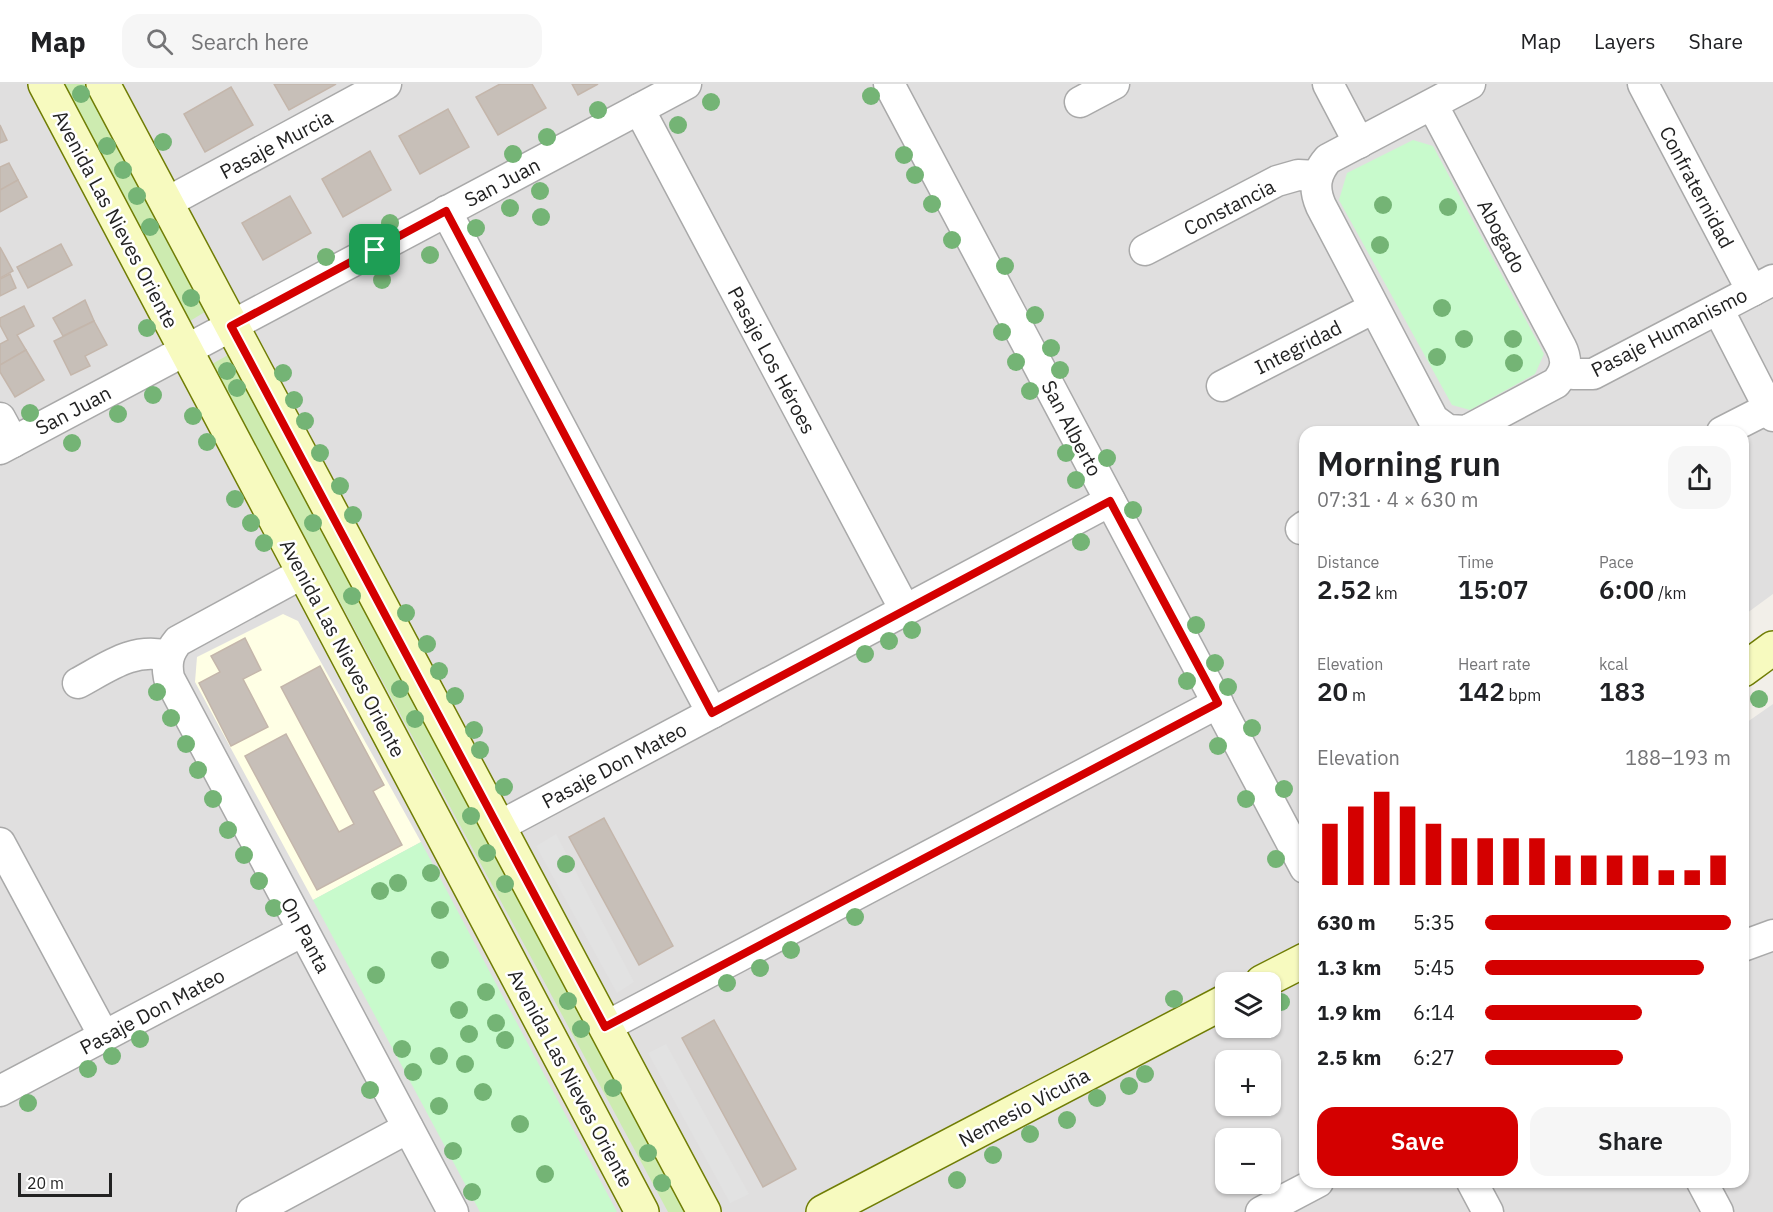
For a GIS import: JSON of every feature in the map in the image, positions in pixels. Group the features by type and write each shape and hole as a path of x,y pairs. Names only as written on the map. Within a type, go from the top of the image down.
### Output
{"street":[{"name":"Avenida Las Nieves Oriente","path":"45,84 642,1212"},
{"name":"Pasaje Murcia","path":"166,203 386,84"},
{"name":"San Juan","path":"4,436 185,350 686,84"},
{"name":"San Alberto","path":"889,84 1299,857"},
{"path":"1080,102 1113,84"},
{"path":"1328,84 1359,142"},
{"path":"1441,426 1432,419 1316,196 1317,176 1328,159 1470,84"},
{"name":"Confraternidad","path":"1642,84 1763,286"},
{"path":"113,87 166,203 704,1212"},
{"name":"Abogado","path":"1432,104 1561,347 1566,362 1565,369"},
{"name":"Pasaje Los Héroes","path":"639,109 905,610"},
{"name":"Constancia","path":"1145,250 1277,181 1298,175 1317,176"},
{"path":"446,211 712,713"},
{"name":"Pasaje Humanismo","path":"1565,369 1573,374 1593,374 1763,286"},
{"name":"Integridad","path":"1222,386 1374,308"},
{"path":"1718,309 1771,412 1737,426"},
{"path":"1492,426 1507,423 1556,382 1565,369"},
{"name":"Pasaje Don Mateo","path":"498,827 1110,501"},
{"path":"78,683 134,655 157,653 168,656 178,641 303,573"},
{"path":"1749,666 1773,648"},
{"name":"On Panta","path":"168,656 167,667 170,678 453,1212"},
{"path":"605,1027 1218,703"},
{"path":"0,843 104,1036"},
{"name":"Pasaje Don Mateo","path":"0,1091 303,931"},
{"path":"1749,944 1773,935"},
{"path":"1281,972 1299,963"},
{"name":"Nemesio Vicuña","path":"824,1212 1215,1007"},
{"path":"252,1212 408,1128"},
{"path":"1261,1212 1307,1188"},
{"path":"1475,1188 1488,1212"},
{"path":"1705,1188 1718,1212"}],"shaded area":[{"path":"0,84 1773,84 1773,594 1749,612 1749,426 1299,426 1299,1188 1749,1188 1749,721 1773,704 1773,1212 0,1212"},
{"path":"283,614 298,621 421,842 313,900 195,682 197,657"},
{"path":"556,834 634,982 617,993 536,846"},
{"path":"666,1044 749,1194 730,1203 648,1053"}],"green space":[{"path":"64,84 87,84 208,310 190,321"},
{"path":"1413,140 1433,146 1544,354 1535,374 1470,410 1452,405 1339,200 1347,173"},
{"path":"230,354 689,1212 668,1212 212,364"},
{"path":"421,842 617,1212 480,1212 313,900"}],"building":[{"path":"274,84 336,84 289,110"},
{"path":"500,84 532,84 546,108 498,135 476,97"},
{"path":"572,84 598,84 578,95"},
{"path":"231,87 253,125 205,152 184,114"},
{"path":"448,109 469,147 420,174 399,136"},
{"path":"0,125 7,140 0,143"},
{"path":"370,151 391,190 343,217 322,179"},
{"path":"9,163 18,180 0,190 0,167"},
{"path":"18,180 27,197 0,212 0,190"},
{"path":"290,196 311,233 263,260 242,223"},
{"path":"61,244 72,265 28,288 17,267"},
{"path":"0,247 13,271 0,278"},
{"path":"10,274 16,288 0,296 0,279"},
{"path":"85,300 94,321 63,336 53,318"},
{"path":"24,306 34,326 17,335 26,350 0,365 0,344 8,340 0,325 0,318"},
{"path":"94,321 107,345 85,356 90,366 71,375 54,341"},
{"path":"26,350 44,380 15,397 0,372 0,365"},
{"path":"245,638 261,670 243,679 268,727 231,746 199,683 220,672 211,656"},
{"path":"320,666 384,785 373,791 402,845 317,890 245,756 286,734 339,832 354,824 281,687"},
{"path":"604,818 673,946 639,965 569,837"},
{"path":"714,1020 796,1169 763,1187 682,1038"}],"route":[{"path":"446,211 712,713 1110,501 1218,703 605,1027 231,326 375,250 446,211"}]}
